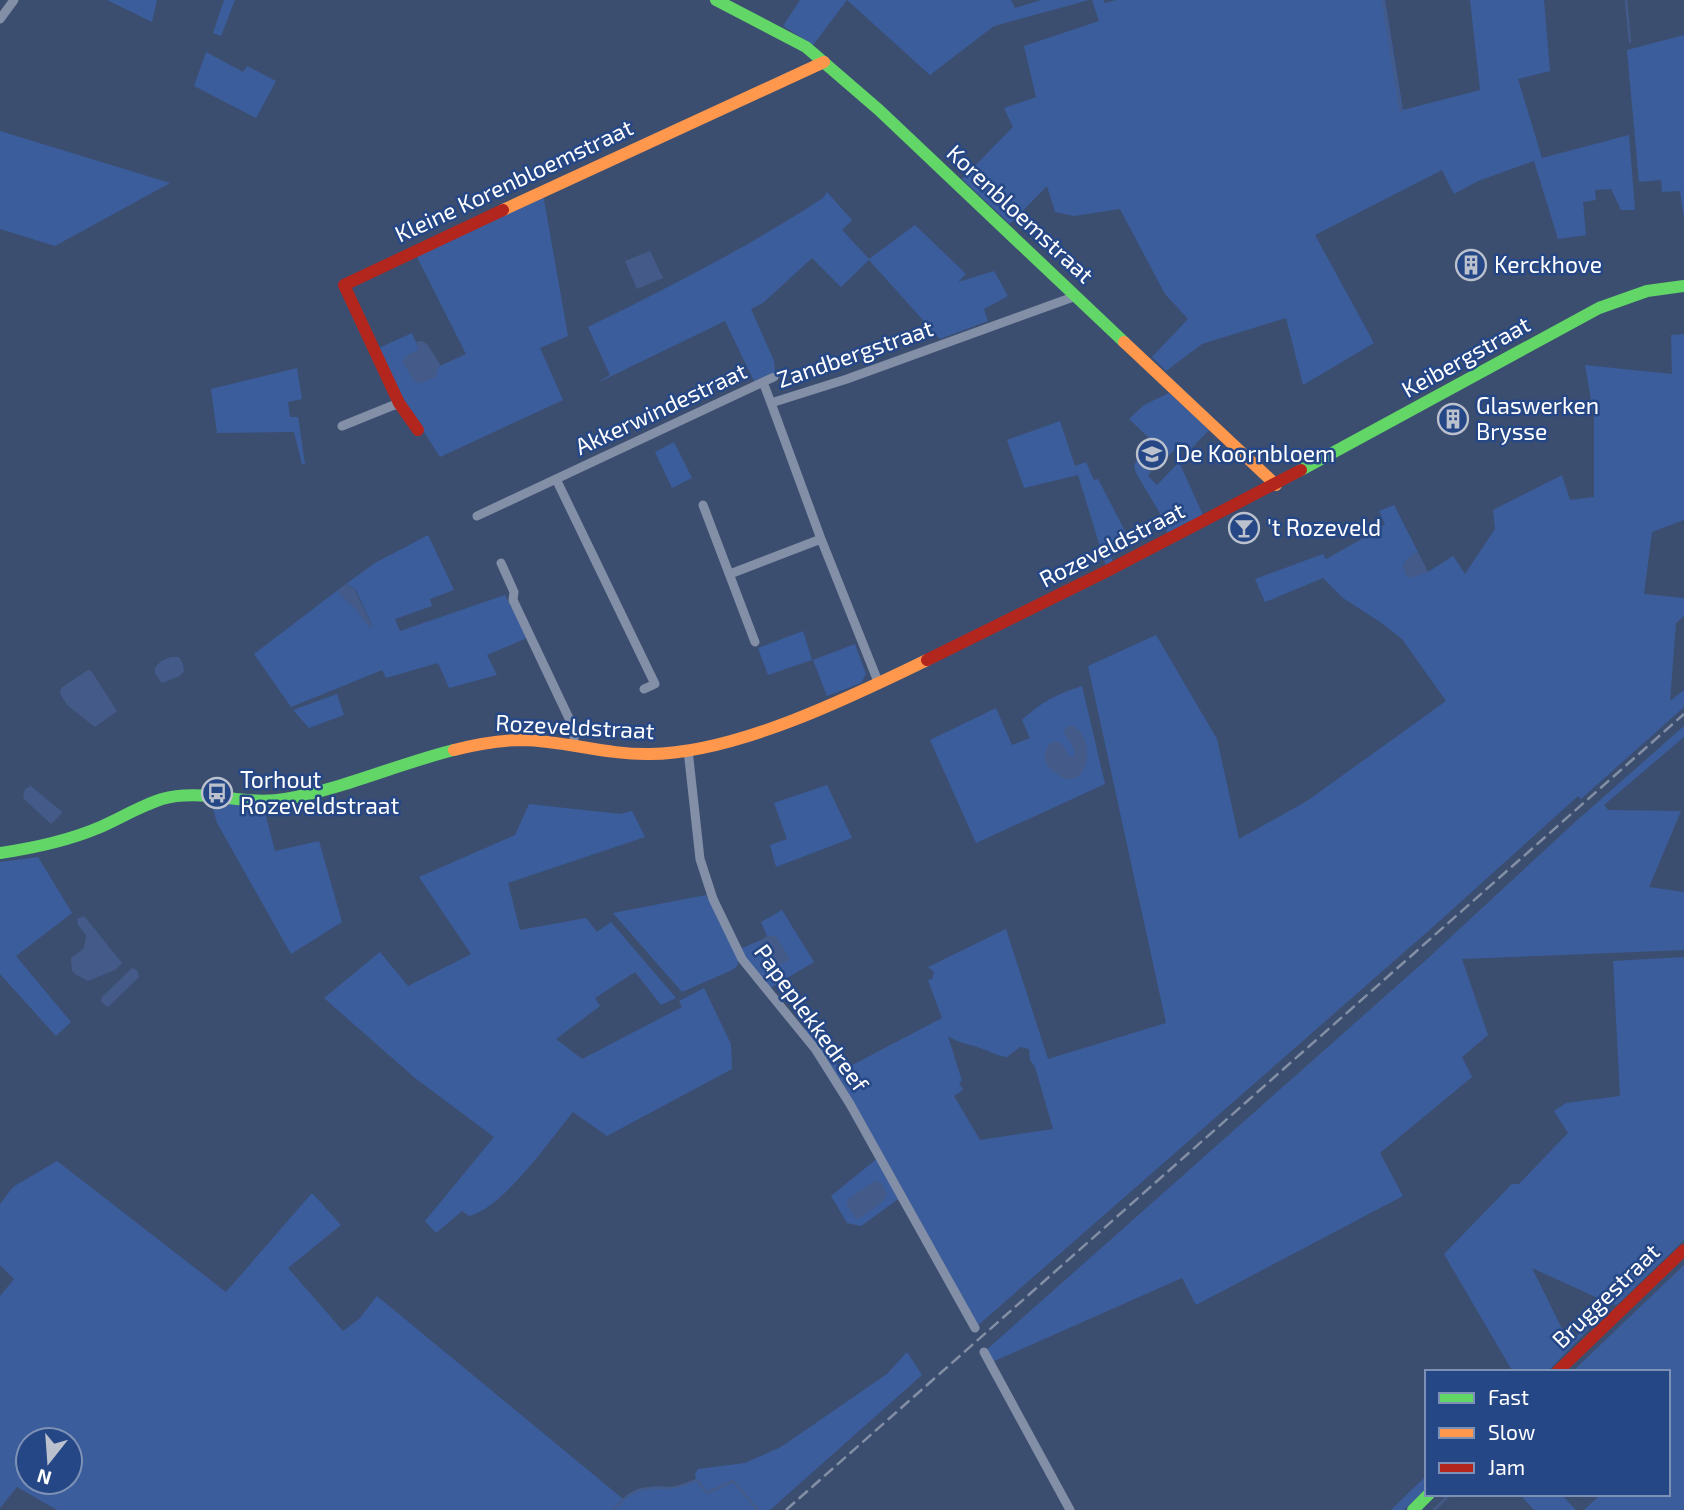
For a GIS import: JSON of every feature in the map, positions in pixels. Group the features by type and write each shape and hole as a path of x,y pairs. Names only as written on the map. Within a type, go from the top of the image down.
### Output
{"street":[{"path":"0,19 14,0"},
{"name":"Korenbloemstraat","path":"716,0 785,34 824,62 1276,485"},
{"name":"Kleine Korenbloemstraat","path":"402,406 344,285 534,194 824,62"},
{"name":"Keibergstraat","path":"1276,485 1599,308 1647,291 1684,286"},
{"name":"Zandbergstraat","path":"879,684 821,539 771,403 847,379 1076,296"},
{"name":"Zandbergstraat","path":"763,382 774,377"},
{"name":"Akkerwindestraat","path":"477,516 763,382 771,403"},
{"path":"342,426 394,405 402,406 418,430"},
{"name":"Akkerwindestraat","path":"556,479 654,684 644,689"},
{"name":"Rozeveldstraat","path":"0,853 64,840 96,830 168,797 268,801 303,794 458,748 488,742 519,740 634,754 688,750 717,744 879,684 1112,570 1276,485"},
{"path":"703,505 755,642"},
{"path":"730,574 821,539"},
{"path":"501,563 514,592 513,600 575,732 573,745"},
{"name":"Papeplekkedreef","path":"688,750 700,859 713,899 741,958 816,1050 850,1104 975,1328"},
{"name":"Bruggestraat","path":"1559,1370 1684,1250"},
{"path":"984,1352 1070,1510"},
{"path":"1413,1510 1427,1496"}],"shaded area":[{"path":"107,0 157,0 152,22"},
{"path":"224,0 235,0 221,36 213,33"},
{"path":"800,0 847,0 813,45 783,26"},
{"path":"847,0 1011,0 1015,8 1041,0 1089,0 994,26 930,75"},
{"path":"1092,0 1103,0 1105,3 1116,0 1385,0 1403,110 1480,90 1470,0 1544,0 1550,71 1518,79 1542,158 1629,135 1635,210 1621,210 1611,189 1595,190 1596,200 1583,202 1586,235 1558,239 1534,161 1478,181 1454,194 1442,170 1315,235 1374,343 1303,385 1286,318 1202,344 1166,371 1152,357 1188,319 1165,294 1120,209 1074,216 1055,212 1047,186 1010,224 962,179 1013,127 1004,108 1036,97 1024,46 1099,21"},
{"path":"1684,35 1684,219 1680,191 1662,192 1661,180 1639,182 1627,50"},
{"path":"206,52 243,72 247,66 276,81 256,118 194,86"},
{"path":"0,131 170,183 55,246 0,229"},
{"path":"827,192 852,220 842,230 869,259 915,225 966,274 958,282 994,271 1008,296 984,309 988,321 940,339 869,260 841,287 812,258 763,303 751,309 774,361 775,372 754,381 725,321 595,384 610,375 588,327 737,250 823,198"},
{"path":"543,194 568,336 540,348 563,400 440,457 405,402 379,348 412,333 419,350 408,355 438,367 466,354 416,255"},
{"path":"650,251 663,278 637,289 625,261"},
{"path":"1684,334 1684,520 1652,532 1644,594 1684,598 1684,616 1676,623 1670,701 1684,690 1684,707 1581,799 1578,796 1434,926 975,1328 901,1197 861,1226 847,1223 831,1196 879,1157 799,1032 815,1024 841,1071 942,1018 928,980 932,979 934,972 928,967 1006,929 1048,1059 1166,1023 1088,666 1156,635 1217,739 1239,839 1307,801 1446,701 1402,639 1343,598 1323,578 1265,602 1255,579 1323,554 1326,559 1378,530 1385,524 1379,511 1394,505 1418,552 1403,565 1406,575 1428,572 1453,556 1465,574 1495,529 1493,510 1562,475 1570,500 1594,497 1594,417 1585,365 1672,374 1671,335","holes":["948,1036 1007,1057 1020,1047 1029,1049 1030,1060 1035,1067 1053,1129 980,1140 954,1096 963,1090"]},
{"path":"422,341 428,345 441,366 436,377 421,383 414,381 402,361 419,350 416,342"},
{"path":"297,368 302,399 288,402 290,417 298,417 305,464 302,464 294,432 217,433 211,389"},
{"path":"1169,393 1209,430 1188,452 1180,445 1168,456 1129,419 1144,405"},
{"path":"1060,421 1075,466 1086,462 1125,531 1111,557 1113,562 1106,566 1078,475 1024,488 1007,440"},
{"path":"674,442 692,478 672,488 655,452"},
{"path":"1137,459 1151,472 1148,476 1157,485 1179,462 1203,515 1167,533 1161,515 1136,473 1134,466"},
{"path":"428,535 454,590 430,599 432,606 395,619 400,631 505,595 527,638 487,655 497,675 449,688 438,663 386,678 382,670 291,707 254,654 338,590 371,628 356,590 346,584 375,563"},
{"path":"1418,552 1428,572 1410,578 1403,565"},
{"path":"346,584 355,590 371,628 338,590"},
{"path":"803,631 812,660 768,675 758,648"},
{"path":"855,644 866,674 861,683 827,696 813,660"},
{"path":"179,657 184,671 180,676 162,683 155,673 155,668 161,661"},
{"path":"88,670 92,672 117,711 95,727 67,705 60,693 61,688"},
{"path":"1082,686 1105,784 976,843 930,740 996,708 1012,745 1030,738 1022,720 1030,713 1050,699"},
{"path":"337,694 344,715 309,728 293,710"},
{"path":"1070,725 1080,732 1086,742 1087,755 1085,766 1079,775 1070,779 1059,775 1045,762 1045,753 1049,744 1056,741 1062,744 1069,756 1074,757 1073,746 1063,730"},
{"path":"1684,726 1684,737 1604,805 1608,810 1681,811 1649,887 1684,892 1684,950 1462,959 1488,1035 1462,1057 1472,1077 1380,1153 1403,1196 1196,1305 1182,1278 990,1363 984,1352 1426,960"},
{"path":"827,785 852,838 776,867 770,845 787,839 774,803"},
{"path":"31,786 61,811 51,824 23,798 25,789"},
{"path":"214,798 262,801 275,851 319,841 342,922 291,954 217,823 213,809"},
{"path":"529,804 620,814 632,811 645,837 508,883 520,930 586,918 597,932 611,922 676,998 661,1005 635,972 595,998 600,1006 556,1039 582,1059 682,1007 679,1001 704,988 731,1044 732,1069 607,1136 573,1112 511,1187 482,1210 469,1216 462,1211 436,1233 425,1221 494,1137 415,1078 324,998 380,952 408,986 471,954 419,877 515,835"},
{"path":"38,857 72,913 16,956 71,1022 56,1036 0,974 0,862"},
{"path":"706,895 730,939 738,964 732,970 682,992 613,913"},
{"path":"782,910 814,962 767,990 740,949 761,940 761,946 772,936 767,936 761,922"},
{"path":"84,916 122,963 115,970 88,981 72,970 71,958 84,948 86,935 77,919"},
{"path":"767,936 776,936 790,959 774,968 760,946 761,940"},
{"path":"1684,957 1684,1240 1618,1304 1613,1305 1532,1268 1569,1343 1588,1326 1589,1329 1549,1370 1512,1370 1444,1254 1512,1184 1519,1184 1568,1133 1554,1111 1566,1103 1620,1096 1613,961"},
{"path":"132,968 137,970 139,977 108,1007 101,1002 102,997"},
{"path":"57,1161 226,1292 312,1193 341,1225 288,1268 343,1331 359,1319 377,1296 623,1499 628,1494 656,1486 671,1488 696,1480 698,1469 745,1463 781,1447 887,1374 907,1352 922,1375 770,1510 57,1510 33,1496 84,1496 84,1426 14,1426 14,1491 0,1508 0,1296 14,1279 0,1265 0,1204 13,1187"},
{"path":"876,1180 882,1184 887,1195 859,1219 855,1218 847,1200"},
{"path":"1684,1265 1684,1510 1584,1510 1599,1496 1670,1496 1670,1370 1574,1370"},
{"path":"1425,1477 1425,1490 1404,1510 1391,1510"},
{"path":"1563,1496 1576,1510 1534,1510 1523,1498"}],"waterway":[{"path":"1383,0 1401,111"},
{"path":"1626,0 1630,42"},
{"path":"613,1510 638,1490 676,1487 697,1480 707,1493 733,1481 758,1510"},
{"path":"1434,1510 1448,1496"}],"railway":[{"path":"786,1510 1684,714"}],"traffic: fast":[{"path":"716,0 806,47 879,110 1124,342"},
{"path":"1301,470 1599,308 1647,291 1684,286"},
{"path":"0,853 74,837 162,799 192,795 270,801 285,799 328,789 454,750"},
{"path":"1413,1510 1427,1496"}],"traffic: slow":[{"path":"503,210 824,62"},
{"path":"1124,342 1276,485"},
{"path":"454,750 523,740 634,754 683,751 719,744 792,721 927,660"}],"traffic: jam":[{"path":"418,430 399,403 344,285 503,210"},
{"path":"927,660 1105,572 1301,470"},
{"path":"1559,1370 1684,1250"}],"place":[{"name":"Kerckhove","path":"1471,265"},
{"name":"Glaswerken Brysse","path":"1453,419"},
{"name":"De Koornbloem","path":"1152,454"},
{"name":"'t Rozeveld","path":"1244,528"},
{"name":"Torhout Rozeveldstraat","path":"217,793"}]}
